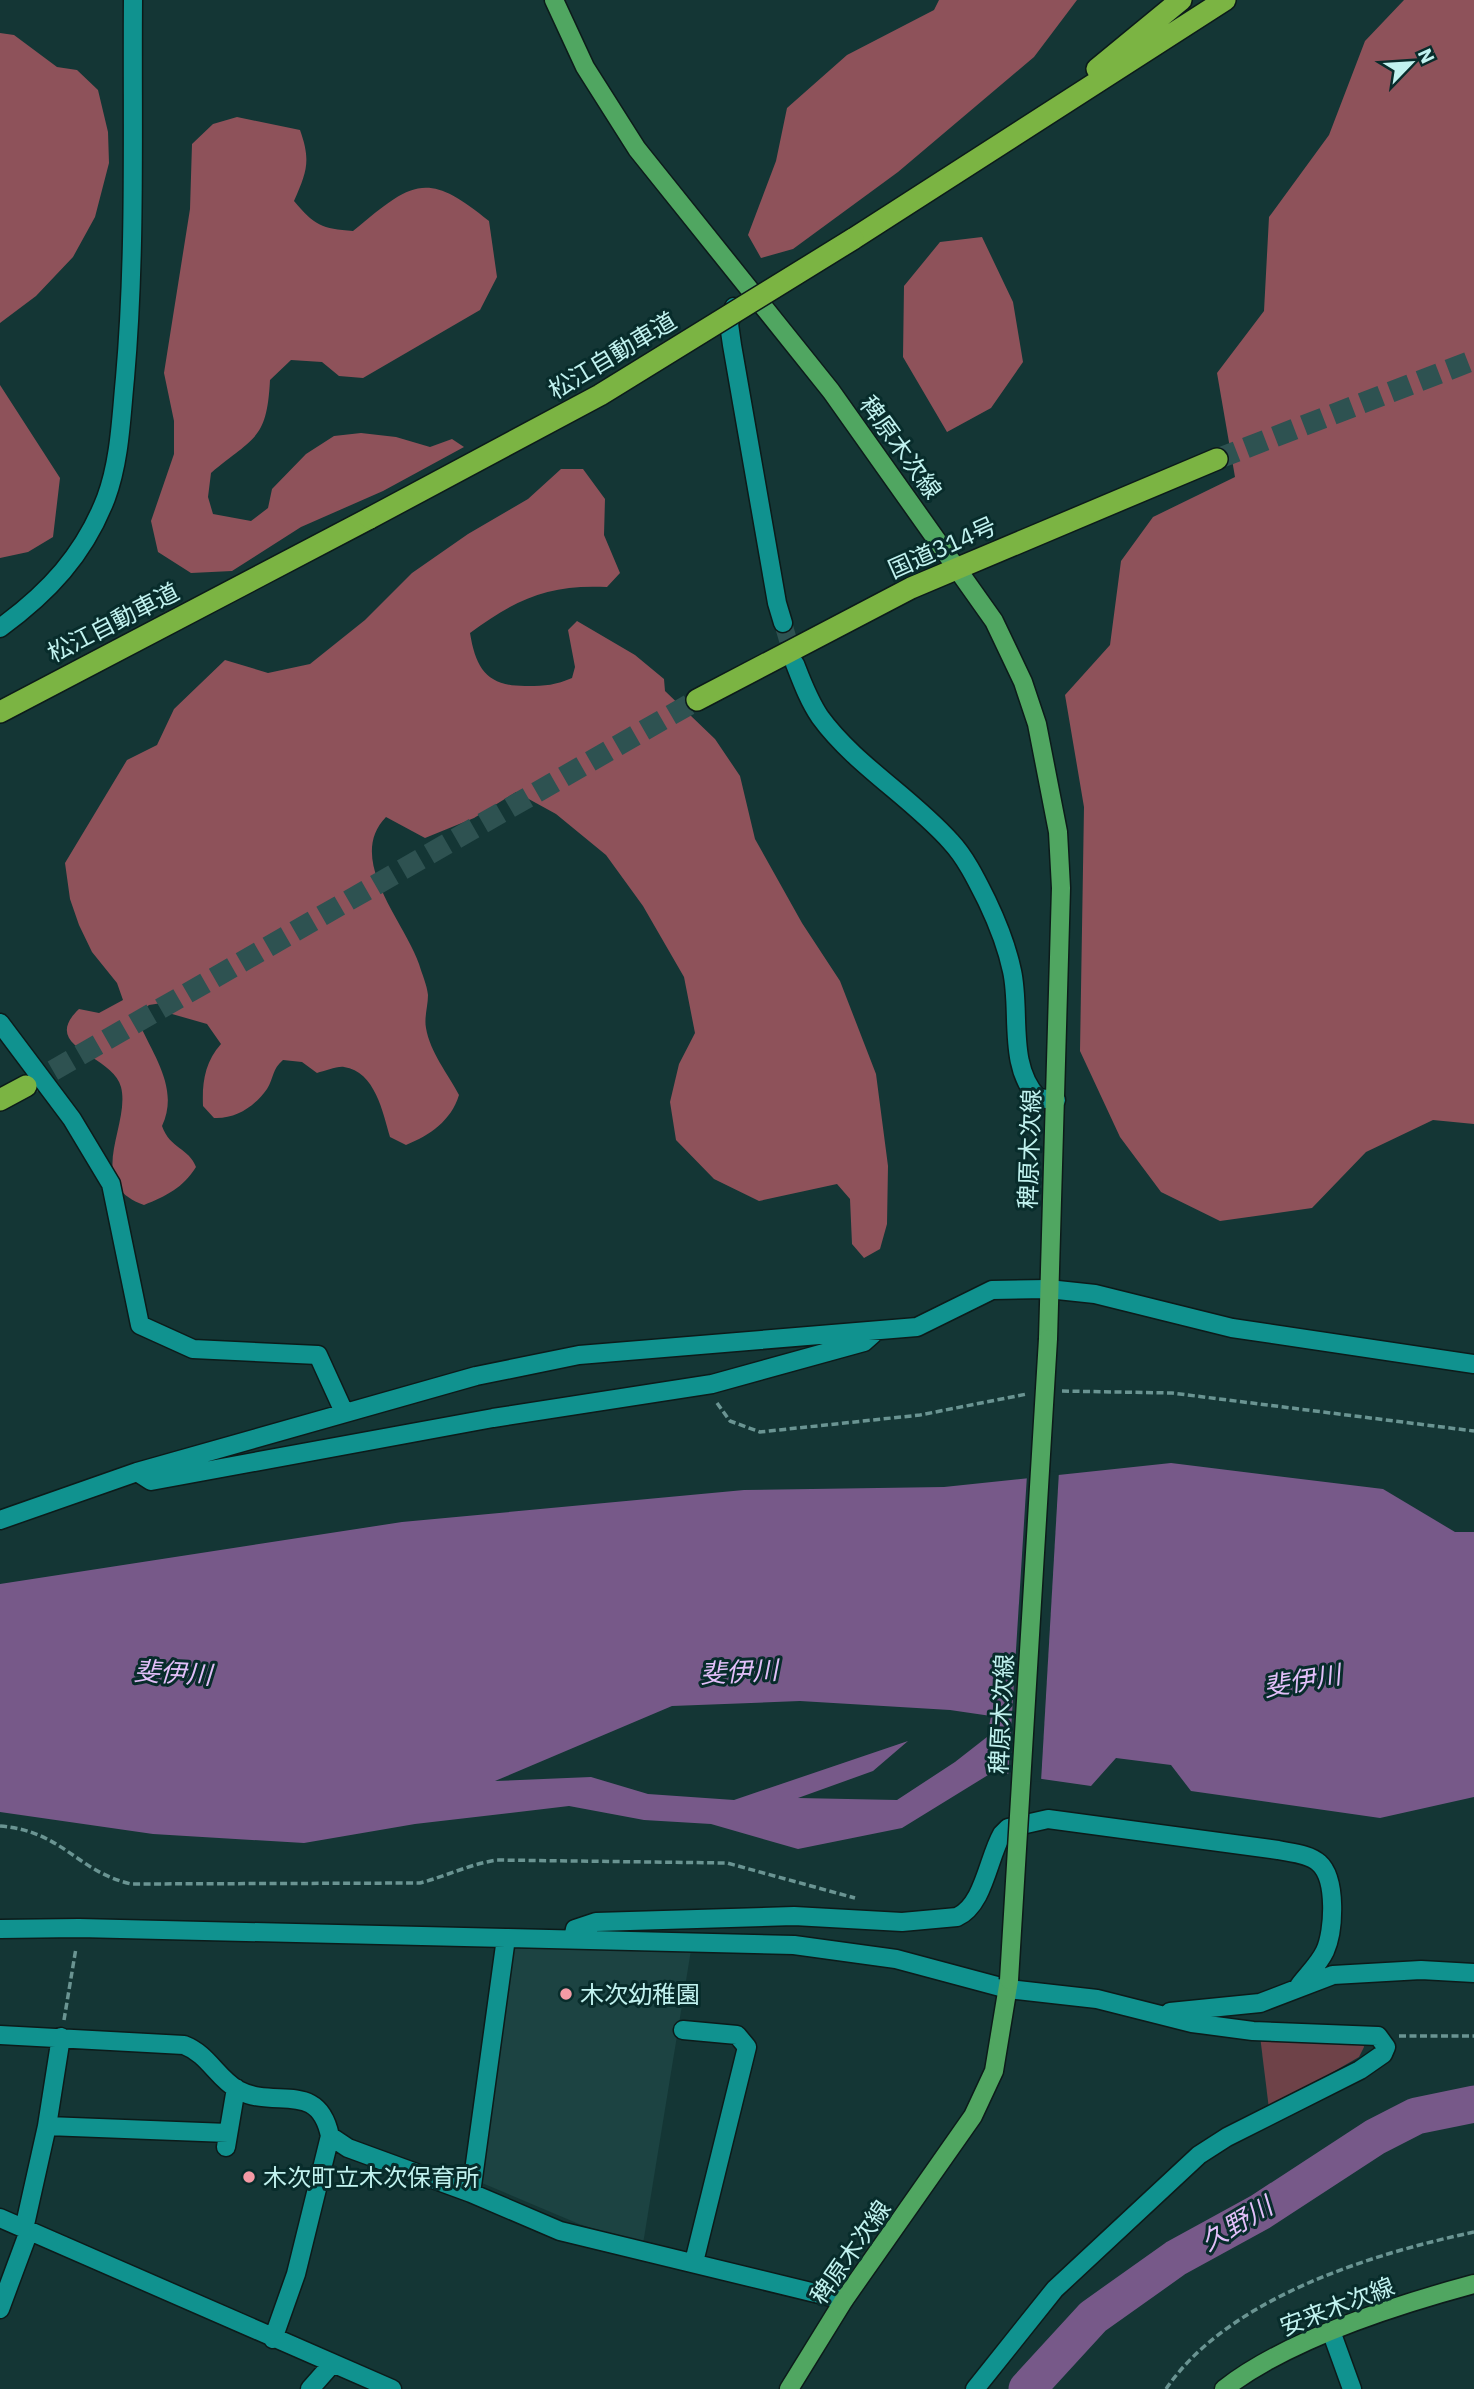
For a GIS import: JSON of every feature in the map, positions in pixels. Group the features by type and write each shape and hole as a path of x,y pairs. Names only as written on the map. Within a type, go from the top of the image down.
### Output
{"highway":[{"path":"1031,124 1181,0"},
{"name":"松江自動車道","path":"0,712 600,395 853,239 1225,0"},
{"path":"1140,56 1243,0"},
{"name":"国道314号","path":"697,700 957,567 1217,459"},
{"path":"0,1100 26,1086"}],"main road":[{"name":"稗原木次線","path":"554,0 586,67 637,149 748,291 831,391 995,621 1023,682 1037,724 1051,783 1058,832 1061,888 1048,1339 1009,1985 994,2071 973,2116 844,2300 789,2389"},
{"name":"安来木次線","path":"1224,2389 1258,2365 1331,2331 1474,2284"}],"street":[{"path":"0,628 33,603 66,571 86,540 106,497 118,453 130,320 133,0"},
{"path":"748,291 732,308 729,324 764,535 783,623"},
{"path":"795,664 821,718 850,749 953,843 969,867 987,902 1012,972 1020,1063 1026,1081 1038,1098 1056,1100"},
{"path":"0,1023 72,1119 111,1184 140,1325 192,1349 318,1355 344,1412"},
{"path":"0,1520 137,1472 476,1376 579,1355 924,1325 992,1290 1048,1289 1095,1294 1181,1318 1232,1328 1474,1364"},
{"path":"137,1472 151,1481 493,1418 712,1384 864,1342 874,1331"},
{"path":"573,1939 575,1929 596,1922 794,1916 902,1922 957,1917 975,1902 1002,1834 1008,1828 1048,1819 1278,1850 1302,1855 1320,1864 1331,1883 1327,1943 1321,1957 1299,1986"},
{"path":"0,1930 79,1928 794,1945 896,1959 1009,1985 1097,1999 1192,2023 1253,2031 1378,2036 1386,2044 1386,2050 1360,2070 1227,2137 1199,2155 1055,2290 975,2389"},
{"path":"471,2193 506,1938"},
{"path":"1156,2013 1260,2003 1333,1975 1382,1970 1474,1973"},
{"path":"683,2030 737,2035 747,2047 694,2262"},
{"path":"0,2035 184,2045 204,2056 236,2088 313,2104 324,2115 330,2136 296,2274 273,2339"},
{"path":"0,2309 27,2230 61,2037"},
{"path":"47,2126 227,2140 236,2088"},
{"path":"330,2136 348,2148 471,2193 560,2231 844,2300"},
{"path":"0,2218 392,2389"},
{"path":"1331,2331 1352,2389"},
{"path":"310,2389 332,2364"}],"path":[{"path":"712,1384 723,1415 738,1427 760,1432 920,1415 1032,1393"},
{"path":"1055,1391 1172,1394 1474,1431"},
{"path":"0,1826 31,1831 52,1839 106,1878 131,1884 420,1883 446,1876 474,1863 497,1860 713,1863 745,1866 800,1885 863,1900"},
{"path":"61,2037 79,1928"},
{"path":"1378,2036 1474,2036"},
{"path":"1166,2389 1203,2348 1250,2313 1361,2264 1474,2232"}],"shaded area":[{"path":"939,0 1077,0 1034,57 898,172 793,249 761,258 748,235 776,161 787,108 847,55 934,10"},
{"path":"1404,0 1474,0 1474,1124 1433,1120 1366,1152 1312,1208 1220,1221 1161,1192 1120,1137 1080,1051 1084,807 1065,695 1110,645 1121,561 1153,517 1235,477 1217,373 1264,311 1269,217 1329,135 1365,41"},
{"path":"0,33 14,35 57,67 77,70 98,90 108,132 109,163 95,217 73,257 36,296 0,323"},
{"path":"237,117 300,130 306,150 306,166 294,201 313,221 334,229 353,231 390,201 405,193 420,188 434,188 467,204 489,221 497,277 480,310 363,378 339,376 322,362 291,360 270,380 266,415 256,435 211,473 208,497 213,514 251,521 268,508 272,489 306,454 334,436 361,433 396,437 430,447 452,439 464,447 383,491 301,527 232,571 191,573 158,552 151,521 174,454 174,421 164,373 190,209 192,144 213,124"},
{"path":"982,237 1013,302 1023,362 991,408 947,432 903,357 904,286 940,242"},
{"path":"0,385 60,478 53,537 28,552 0,558"},
{"path":"561,469 583,469 605,499 604,535 620,573 607,587 550,591 503,611 470,633 476,657 486,674 503,683 514,686 556,684 572,678 575,667 568,630 577,621 635,655 664,679 665,691 715,739 740,776 755,839 802,923 840,981 876,1074 888,1166 887,1224 880,1249 864,1258 852,1244 850,1199 837,1184 759,1201 714,1179 676,1140 670,1102 679,1064 695,1033 684,977 643,906 606,855 556,814 516,792 474,818 425,838 386,817 375,834 372,852 375,871 412,947 426,983 428,995 425,1020 428,1037 459,1095 445,1120 431,1132 406,1145 390,1137 376,1094 355,1070 341,1067 317,1073 302,1062 283,1060 267,1089 256,1101 237,1114 214,1118 203,1106 203,1089 208,1065 221,1044 207,1024 172,1014 162,1003 149,1005 138,1014 166,1087 167,1113 162,1126 165,1134 189,1156 196,1167 185,1181 173,1190 144,1205 126,1195 116,1183 113,1168 113,1152 122,1102 121,1087 105,1066 72,1042 67,1033 69,1022 79,1009 99,1013 123,1000 117,983 92,952 79,925 70,899 65,863 127,760 157,745 174,709 225,660 268,673 310,664 365,620 412,573 468,534 528,499"},
{"path":"692,1944 643,2244 579,2224 482,2183 512,1953 518,1945"},
{"path":"1260,2036 1363,2042 1364,2047 1359,2057 1269,2109"}],"water":[{"name":"斐伊川","path":"1171,1463 1383,1489 1455,1532 1474,1532 1474,1797 1380,1818 1191,1791 1171,1765 1116,1758 1091,1786 993,1772 902,1828 798,1849 711,1824 644,1820 569,1806 415,1824 304,1843 153,1834 0,1812 0,1584 402,1522 744,1490 944,1487","holes":["800,1701 950,1710 991,1716 987,1737 955,1762 897,1800 798,1798 873,1771 908,1741 734,1800 648,1794 591,1777 495,1781 672,1706"]}],"pier":[{"path":"1059,1471 1041,1782 1008,1778 1027,1475"}],"waterway":[{"name":"久野川","path":"1027,2389 1093,2317 1176,2258 1260,2212 1375,2137 1416,2116 1474,2104"}],"tunnel":[{"path":"1217,459 1474,360"},
{"path":"783,623 795,664"},
{"path":"26,1086 697,700"}],"place":[{"name":"木次幼稚園","path":"566,1994"},
{"name":"木次町立木次保育所","path":"249,2177"}]}
